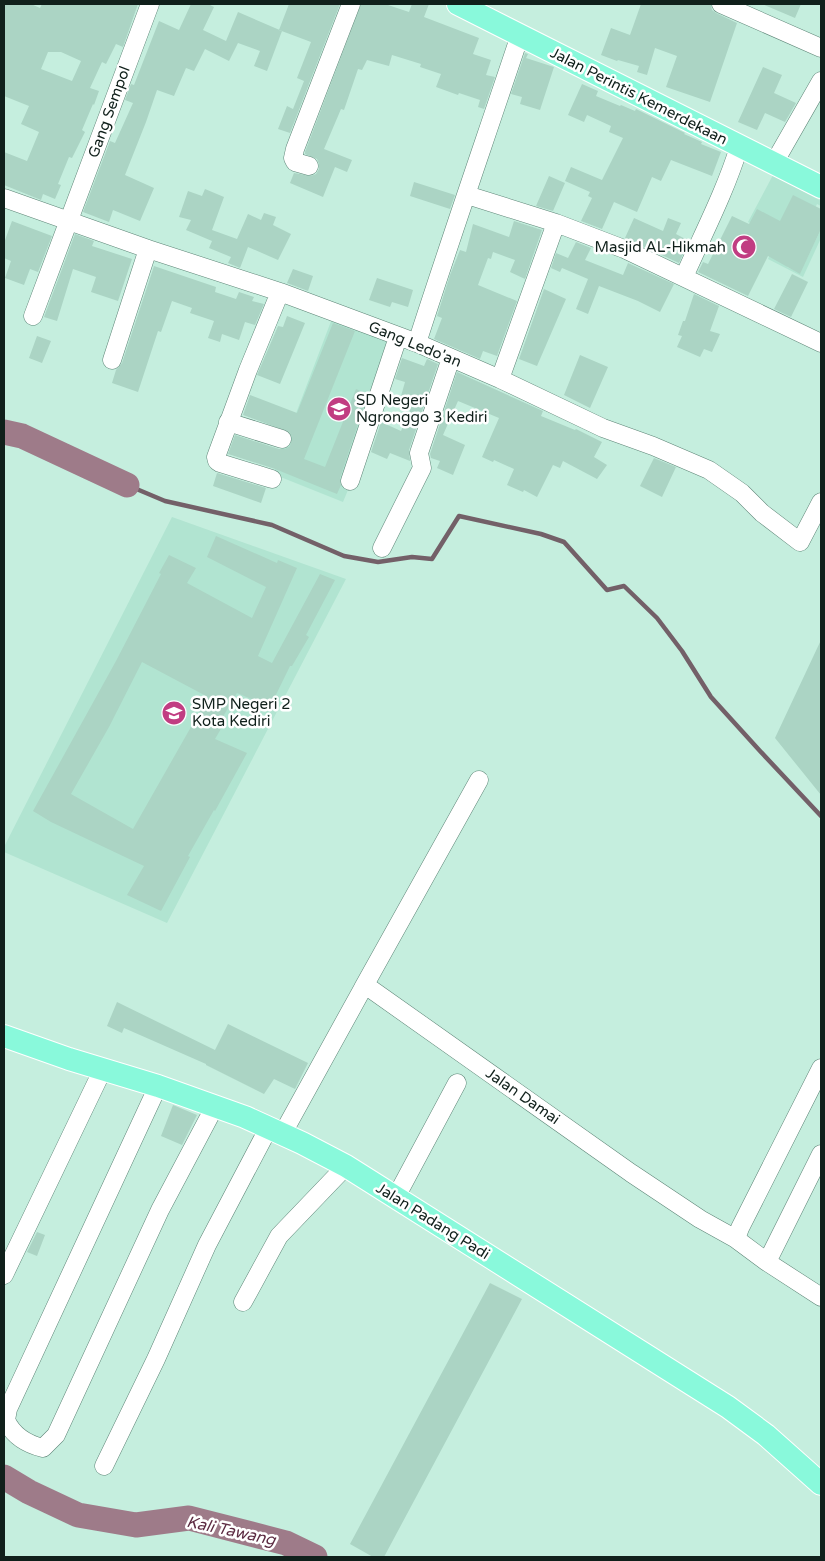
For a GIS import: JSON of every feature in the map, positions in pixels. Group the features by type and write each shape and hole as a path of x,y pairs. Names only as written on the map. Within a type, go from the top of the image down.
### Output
{"main road":[{"name":"Jalan Perintis Kemerdekaan","path":"458,4 821,187"},
{"name":"Jalan Padang Padi","path":"4,1036 215,1106 276,1130 346,1166 734,1411 766,1435 821,1484"}],"street":[{"name":"Gang Sempol","path":"33,316 150,4"},
{"path":"309,166 297,164 293,155 351,4"},
{"path":"721,4 821,48"},
{"path":"418,343 454,226 467,195 520,35"},
{"path":"774,163 821,81"},
{"path":"684,277 731,172 739,147"},
{"path":"467,195 556,223 624,249 821,343"},
{"name":"Gang Ledo'an","path":"4,198 148,249 280,292 418,343 500,379 603,428 709,470 736,487 762,513 800,542 821,502"},
{"path":"500,379 556,223"},
{"path":"112,360 148,249"},
{"path":"272,479 217,462 216,454 280,292"},
{"path":"350,481 398,337"},
{"path":"382,548 422,468 419,453 451,358"},
{"path":"228,422 282,440"},
{"path":"104,1466 156,1359 207,1245 363,988 478,780"},
{"name":"Jalan Damai","path":"363,988 368,987 374,990 631,1173 700,1219 736,1239 767,1262 821,1297"},
{"path":"736,1239 821,1068"},
{"path":"4,1275 103,1070"},
{"path":"396,1197 457,1083"},
{"path":"158,1086 8,1409 6,1420 12,1433 33,1446 43,1448 56,1435 160,1210 215,1106"},
{"path":"767,1262 821,1154"},
{"path":"243,1302 279,1236 346,1166"}],"shaded area":[{"path":"773,175 821,201 821,206 817,204 787,267 800,273 821,229 821,238 803,277 768,259 778,238 748,222"},
{"name":"SD Negeri Ngronggo 3 Kediri","path":"333,316 398,340 384,380 389,391 343,502 273,474"},
{"name":"SMP Negeri 2 Kota Kediri","path":"172,517 346,579 167,923 4,852 4,847"}],"building":[{"path":"4,4 31,4 40,8 42,4 138,4 123,47 116,44 106,64 102,62 90,88 99,91 82,130 85,132 72,158 69,157 58,184 61,185 55,199 43,194 41,200 4,185 4,152 27,161 39,132 21,124 29,106 4,96","holes":["48,52 61,52 81,61 72,81 41,69"]},
{"path":"191,4 208,4 214,7 203,30 226,41 238,12 282,31 267,71 254,66 260,51 238,43 229,61 205,49 194,71 186,68 174,96 157,90 125,175 154,188 140,221 113,210 109,222 83,212 110,141 115,143 133,103 125,100 131,84 134,85 159,21 179,30"},
{"path":"289,4 340,4 290,133 278,129 287,106 293,109 304,81 297,78 311,42 279,30"},
{"path":"361,4 385,4 409,12 412,4 429,4 424,17 479,38 473,54 491,60 486,75 495,77 484,109 478,107 480,100 436,87 441,74 420,67 421,64 392,55 389,66 367,60 362,70 358,69 344,110 341,109 324,149 352,160 347,172 335,167 323,197 290,183 294,173 311,176 316,174 319,169 317,159 305,154 305,152"},
{"path":"641,4 711,4 712,10 716,13 737,23 710,102 666,87 677,56 655,48 647,75 637,72 639,66 601,55 611,28 630,35"},
{"path":"762,4 801,4 795,18"},
{"path":"525,53 528,54 526,58 554,67 540,110 520,104 522,97 511,94"},
{"path":"763,67 782,75 774,93 796,103 785,122 765,113 757,130 738,122"},
{"path":"582,84 598,91 596,96 635,111 636,109 702,142 701,144 721,152 712,176 671,160 661,181 652,177 637,212 614,202 602,229 581,221 592,198 588,196 590,192 565,181 571,167 602,180 623,138 609,132 611,126 587,115 584,122 568,115"},
{"path":"549,176 565,183 553,211 536,206"},
{"path":"414,182 455,195 450,209 410,196"},
{"path":"205,189 224,197 212,230 237,239 248,214 261,220 264,213 276,217 273,225 291,234 278,260 248,247 240,268 228,263 231,257 209,248 212,241 186,230 191,220 179,217 188,191 202,196"},
{"path":"793,195 821,209 821,229 800,274 768,256 748,296 698,272 703,262 708,264 732,216 749,224 757,209 780,221"},
{"path":"634,218 663,231 668,218 681,223 676,234 689,241 679,263 625,238"},
{"path":"12,221 52,236 38,272 30,269 24,285 5,278 11,261 4,258 4,243"},
{"path":"514,221 542,230 525,279 510,272 515,260 493,252 491,259 488,258 478,285 517,301 497,356 483,351 480,359 434,339 442,318 437,316 450,275 460,250 466,252 473,224 509,237"},
{"path":"75,234 94,241 92,246 132,259 118,301 91,292 96,277 73,269 57,321 44,317"},
{"path":"576,242 591,248 585,260 623,275 628,263 674,284 660,312 599,286 588,314 576,309 588,279 562,268 560,272 551,268 556,253 568,258"},
{"path":"154,266 216,287 215,292 236,299 239,292 254,297 252,301 264,304 255,325 245,322 239,340 222,334 220,342 208,338 214,321 190,313 192,308 172,301 161,332 158,331 138,392 112,383 116,370 122,363"},
{"path":"293,269 313,276 308,291 287,283"},
{"path":"792,274 808,282 791,317 774,309"},
{"path":"377,278 413,290 408,307 392,302 390,307 369,300"},
{"path":"544,289 566,299 537,366 519,359"},
{"path":"694,294 719,306 710,331 720,334 712,352 704,349 700,357 677,347 682,336 678,335"},
{"path":"287,316 305,323 280,384 257,375 278,326 283,327"},
{"path":"333,323 355,331 304,459 325,467 356,389 368,394 340,478 341,485 337,494 275,469 228,454 235,435 279,449 285,449 290,446 292,437 289,432 243,415 250,395 297,413"},
{"path":"37,336 51,341 42,363 29,358"},
{"path":"580,355 608,367 590,408 564,395"},
{"path":"402,358 424,366 427,359 438,364 409,450 410,461 390,453 387,459 371,452 381,422 401,431 414,401 401,396 405,382 395,379"},
{"path":"457,372 543,411 541,416 576,429 602,442 594,457 607,465 597,479 563,461 560,468 553,465 537,497 524,490 523,492 507,485 514,469 482,457 499,418 458,401 443,435 465,445 453,475 437,468 440,461 431,458 430,454"},
{"path":"654,458 676,467 662,497 640,486"},
{"path":"217,473 266,488 261,503 213,486"},
{"path":"216,536 277,563 278,560 297,568 258,656 272,663 320,574 335,580 306,635 309,637 292,666 290,666 270,707 237,693 221,720 225,722 215,739 247,753 188,856 190,857 161,911 127,895 144,866 51,822 33,811 116,661 169,555 196,568 187,583 252,618 266,587 207,557","holes":["142,662 208,697 133,829 71,794 109,727"]},
{"path":"821,640 821,795 775,738"},
{"path":"117,1002 215,1050 228,1024 308,1063 295,1089 274,1079 264,1094 206,1064 124,1028 122,1033 107,1026"},
{"path":"173,1105 197,1115 182,1145 161,1136"},
{"path":"37,1232 45,1235 37,1256 27,1252"},
{"path":"490,1283 522,1299 384,1557 373,1557 350,1544"}],"waterway":[{"path":"4,432 22,436 127,485"},
{"path":"127,485 165,501 272,525 344,556 378,562 412,557 432,559 459,516 541,534 564,542 607,590 624,586 657,618 682,651 711,697 821,816"},
{"name":"Kali Tawang","path":"4,1477 29,1492 78,1515 136,1525 189,1518 286,1543 315,1557"}],"place":[{"name":"Masjid AL-Hikmah","path":"744,247"},
{"name":"SD Negeri Ngronggo 3 Kediri","path":"339,409"},
{"name":"SMP Negeri 2 Kota Kediri","path":"174,713"}]}
